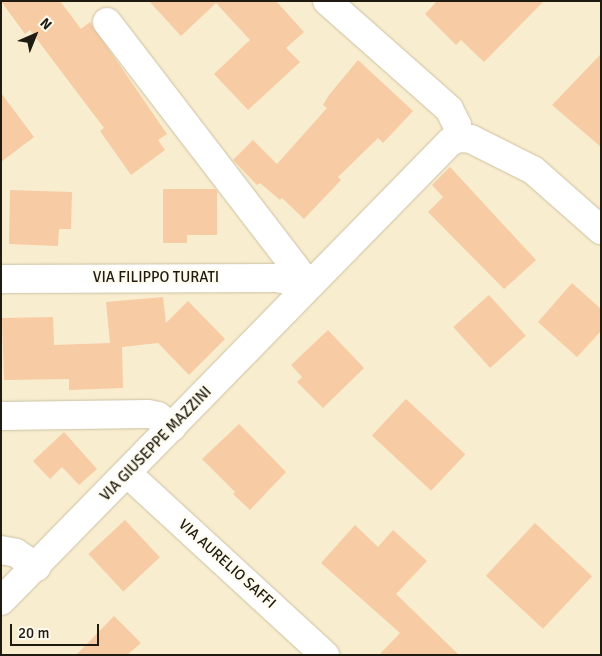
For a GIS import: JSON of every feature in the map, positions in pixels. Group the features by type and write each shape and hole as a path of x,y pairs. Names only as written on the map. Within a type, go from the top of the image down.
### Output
{"street":[{"path":"328,1 449,109 457,125 458,138 471,139 533,170 601,230"},
{"path":"107,22 309,286"},
{"name":"VIA GIUSEPPE MAZZINI","path":"1,601 128,474 444,148 458,138"},
{"name":"VIA FILIPPO TURATI","path":"1,279 277,278 309,286"},
{"path":"1,416 148,414 158,416 172,427"},
{"name":"VIA AURELIO SAFFI","path":"128,474 325,655"},
{"path":"1,550 16,553 37,567"}],"building":[{"path":"1,1 60,1 81,29 90,22 167,134 158,140 165,150 131,175 100,131 104,128 30,30 25,34"},
{"path":"149,1 276,1 304,32 286,48 300,62 248,110 214,74 250,40 216,3 181,36"},
{"path":"437,1 544,1 484,62 461,40 456,45 425,14"},
{"path":"601,54 601,147 552,105"},
{"path":"358,60 413,111 383,143 378,138 338,177 341,180 304,219 282,198 280,200 260,183 257,185 233,160 253,140 277,164 327,108 323,105 329,95"},
{"path":"1,93 34,137 1,162"},
{"path":"450,167 536,260 504,289 428,212 443,197 432,185"},
{"path":"163,189 215,189 217,191 217,235 187,235 187,243 163,243"},
{"path":"10,190 72,192 71,229 59,229 58,246 9,244"},
{"path":"572,283 601,309 601,331 577,357 538,322"},
{"path":"489,295 526,336 490,368 453,327"},
{"path":"163,297 166,323 188,301 225,339 189,375 158,343 122,347 123,388 69,390 69,379 4,380 2,318 53,317 54,345 110,343 106,302"},
{"path":"328,330 364,368 323,408 297,382 302,377 291,365"},
{"path":"406,399 465,454 431,491 372,436"},
{"path":"239,424 286,472 250,510 202,459"},
{"path":"64,432 97,469 79,485 62,467 50,479 33,461"},
{"path":"125,520 160,557 123,591 88,554"},
{"path":"535,523 592,576 543,629 486,576"},
{"path":"355,525 378,547 393,530 427,561 396,594 459,655 379,655 400,633 321,563"},
{"path":"114,616 141,643 127,655 76,655"}]}
